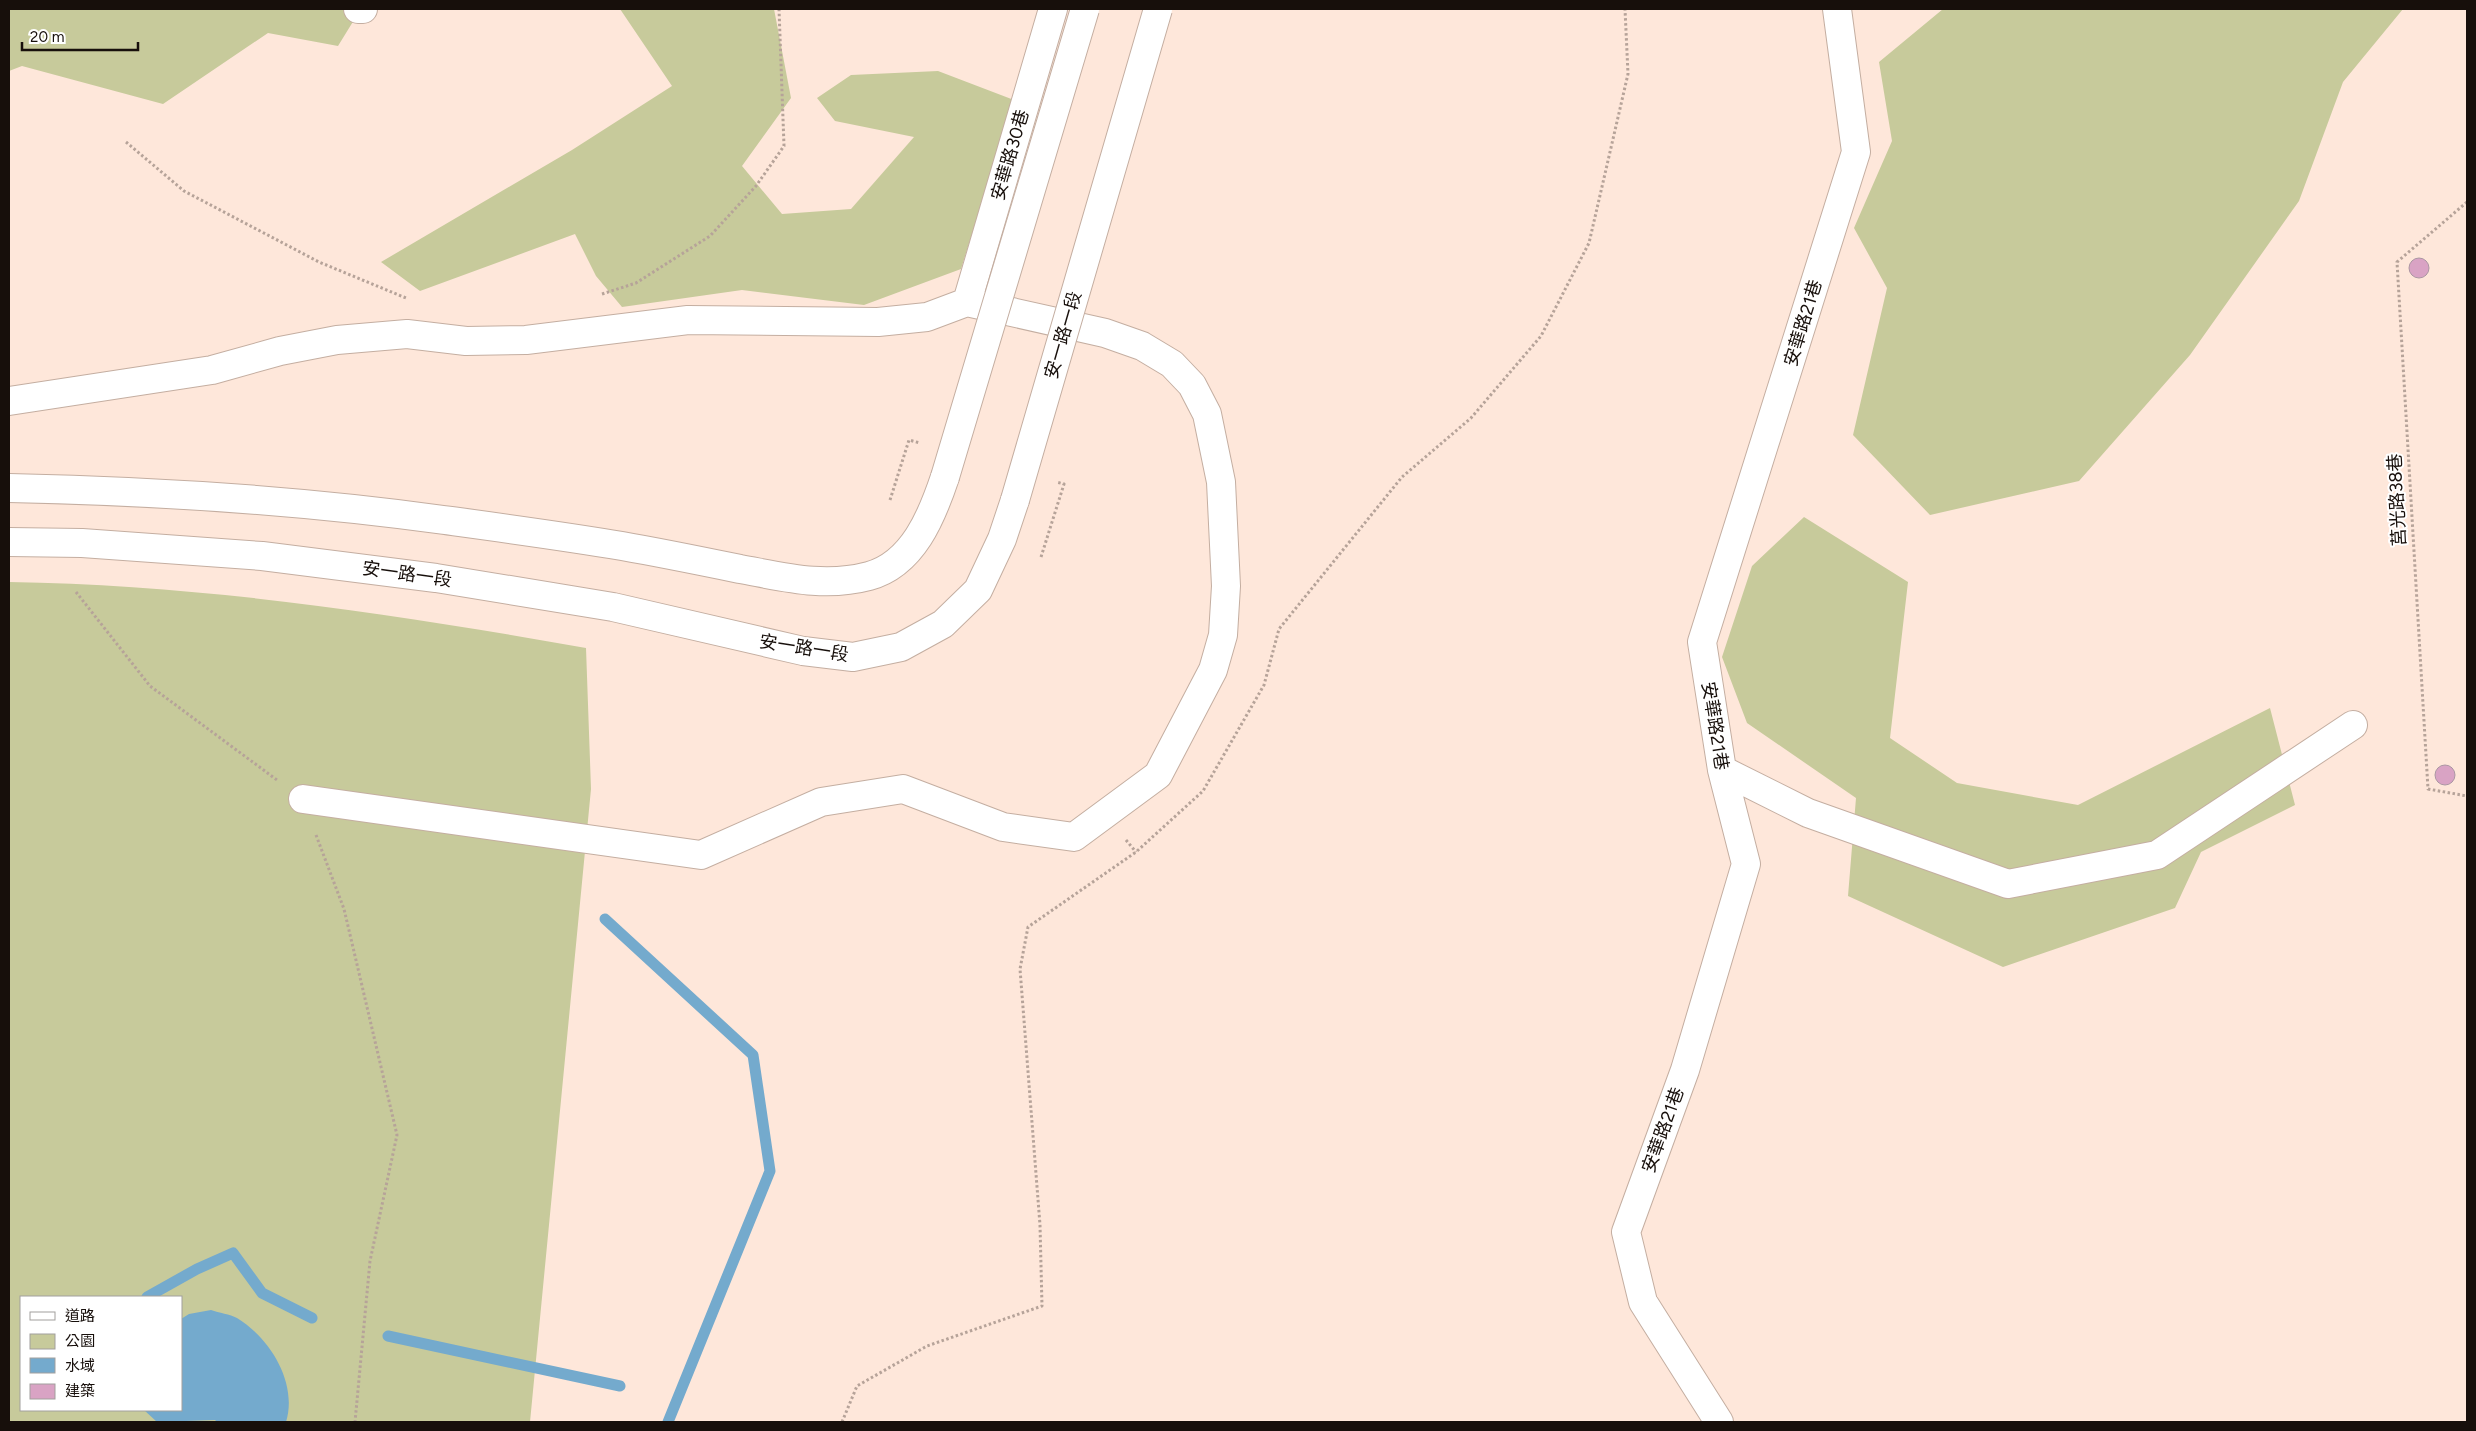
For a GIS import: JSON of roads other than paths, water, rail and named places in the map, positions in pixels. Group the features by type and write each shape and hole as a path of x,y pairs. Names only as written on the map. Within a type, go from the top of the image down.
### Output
{"street":[{"path":"358,9 363,9"},
{"name":"安華路30巷","path":"967,302 1053,9"},
{"path":"9,488 265,499 442,519 621,546 804,582 840,582 872,575 899,560 919,537 933,512 946,477 1085,9"},
{"name":"安一路一段","path":"9,542 82,542 262,556 436,578 613,607 803,652 853,657 902,647 943,624 978,590 1002,539 1158,9"},
{"name":"安華路21巷","path":"1719,1422 1644,1302 1626,1232 1685,1070 1746,864 1722,770 1702,642 1856,152 1837,9"},
{"path":"9,401 212,370 280,352 337,340 407,334 466,341 526,340 688,320 878,322 927,317 967,302 1105,334 1142,346 1172,364 1192,385 1207,414 1221,482 1226,586 1223,635 1213,670 1158,775 1074,837 1003,827 903,789 821,802 701,855 303,799"},
{"path":"1722,770 1808,813 2008,884 2157,855 2353,725"}],"water":[{"path":"211,1310 231,1315 260,1337 270,1349 284,1377 289,1407 286,1422 217,1422 215,1420 157,1422 145,1411 182,1411 182,1318 189,1314"}],"waterway":[{"path":"605,919 753,1055 770,1171 668,1422"},
{"path":"149,1296 197,1269 233,1253 262,1293 312,1318"},
{"path":"388,1336 620,1386"}]}
